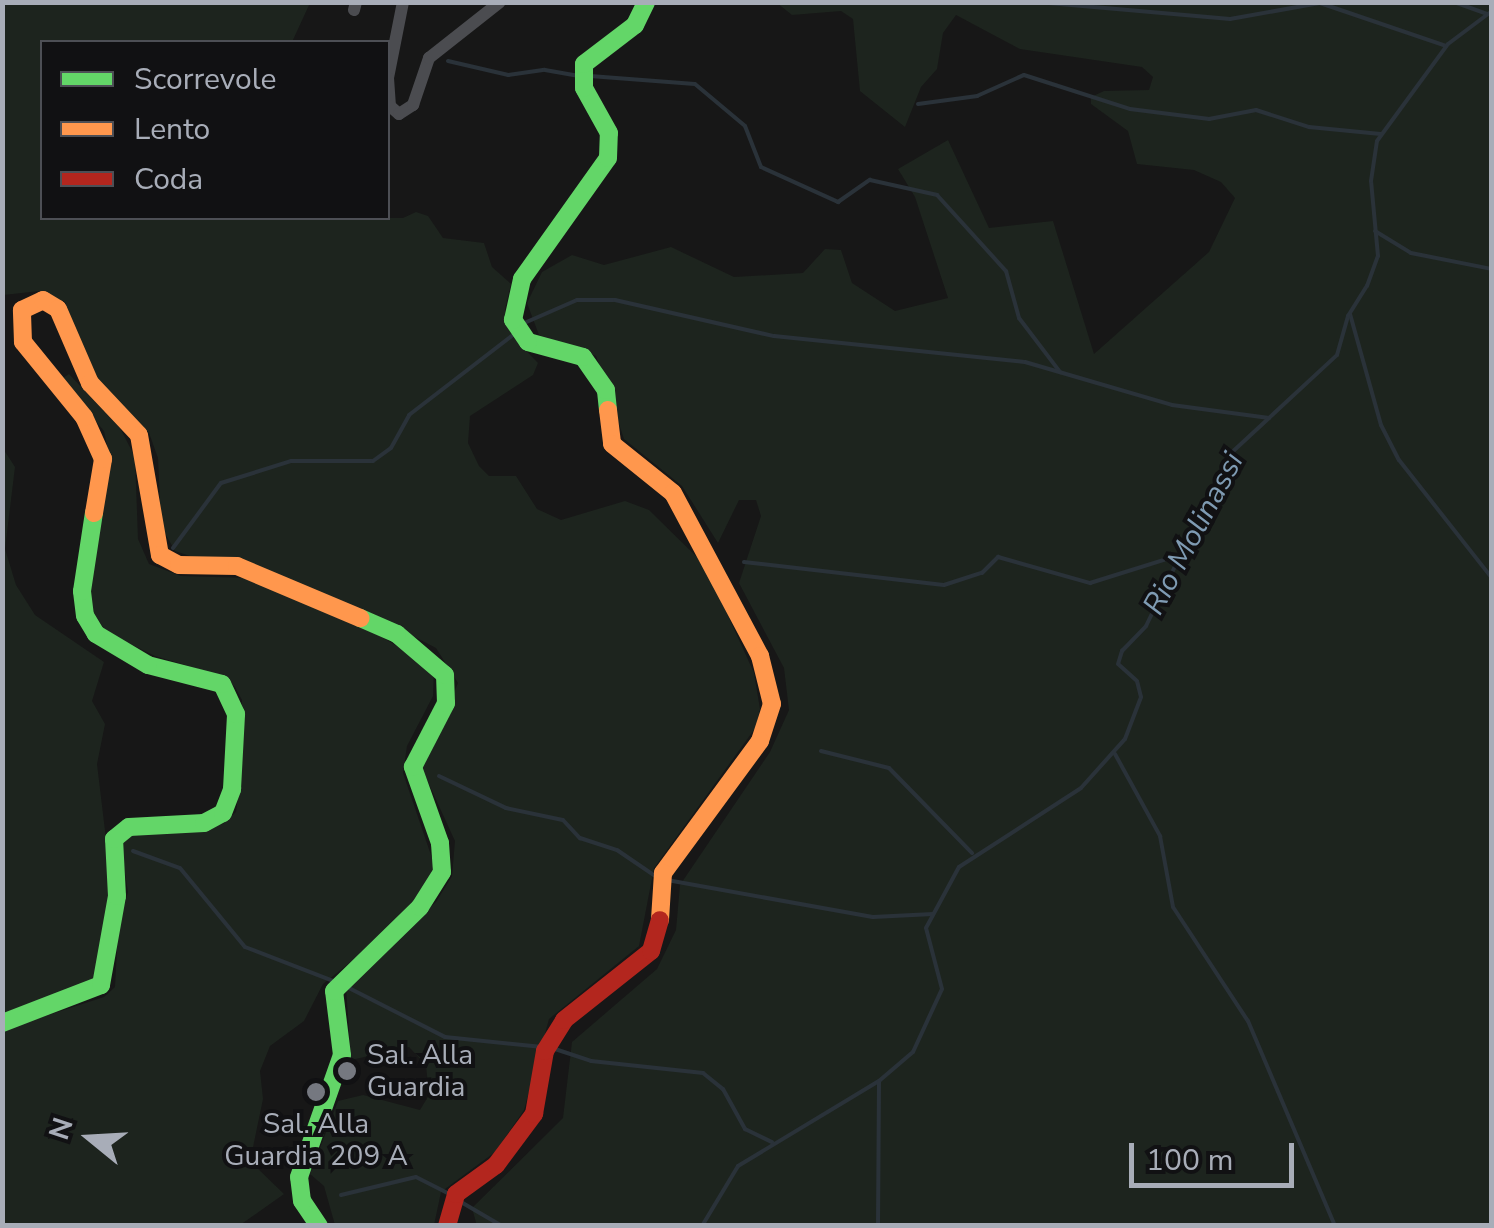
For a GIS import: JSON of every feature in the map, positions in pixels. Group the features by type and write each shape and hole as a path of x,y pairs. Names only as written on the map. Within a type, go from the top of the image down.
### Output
{"main road":[{"path":"448,1226 456,1194 496,1165 534,1114 545,1051 564,1020 651,951 660,924 664,873 727,791 770,716 772,693 760,656 677,500 660,478 612,444 606,390 596,370 583,358 528,342 513,320 522,279 608,158 610,133 584,88 584,64 635,26 646,2"},
{"path":"2,1023 101,985 117,896 114,839 129,827 204,823 222,812 232,789 236,732 234,698 222,684 148,665 96,634 85,616 82,591 103,459 84,418 39,368 18,331 22,310 43,300 58,309 75,362 139,435 160,555 178,565 237,566 259,574 397,634 445,675 446,703 413,767 418,795 440,842 442,872 420,907 334,991 342,1055 300,1177 302,1201 319,1226"}],"street":[{"path":"390,80 403,2"},
{"path":"390,96 399,114 414,105 429,58 500,2"}],"shaded area":[{"path":"2,3 310,3 293,40 40,40 40,220 390,220 416,212 428,216 443,238 484,243 492,267 511,284 505,309 511,335 538,363 533,375 470,416 468,443 479,466 489,476 516,476 537,509 561,520 625,501 649,510 705,565 754,673 760,709 756,727 654,868 639,946 549,1019 524,1110 495,1152 441,1192 434,1225 335,1225 324,1186 310,1174 338,1101 363,1095 420,1110 429,1095 426,1065 409,1047 351,1060 346,987 436,902 452,876 455,841 422,769 458,683 436,648 386,622 175,551 161,526 158,458 149,433 93,374 65,302 40,291 3,295"},
{"path":"777,3 1491,3 1491,1225 477,1226 472,1208 563,1118 572,1042 657,969 676,930 680,885 770,752 789,710 784,668 739,583 761,516 756,500 739,500 718,543 682,486 624,439 596,356 539,335 527,303 542,272 572,255 604,265 671,247 734,277 803,273 825,249 841,250 852,283 895,311 948,298 915,197 898,169 948,140 989,228 1053,221 1094,354 1209,252 1235,198 1221,182 1194,170 1137,164 1128,131 1091,104 1091,97 1104,91 1149,90 1153,77 1142,67 1020,49 956,15 943,33 937,69 921,87 905,127 860,91 853,19 841,11 792,15"},
{"path":"69,374 120,428 135,457 138,539 149,564 181,576 247,578 380,636 434,668 433,696 407,746 403,773 434,864 424,893 401,922 323,984 304,1021 270,1046 260,1071 263,1099 252,1152 254,1165 284,1194 240,1225 3,1225 2,1030 104,997 115,987 118,929 128,892 120,844 128,835 223,824 236,812 239,788 242,700 235,687 225,677 155,656 106,632 91,608 90,578 111,464 104,431 60,380"},
{"path":"2,447 15,467 5,549 16,585 35,615 104,662 92,701 105,724 97,764 112,889 94,980 3,1013"}],"waterway":[{"path":"1037,2 1230,19 1320,3 1446,46"},
{"path":"1454,2 1487,14"},
{"name":"Rio Molinassi","path":"702,1226 738,1166 879,1081 913,1052 942,989 926,928 959,867 1081,788 1125,739 1141,697 1137,681 1118,664 1122,651 1146,626 1229,455 1337,355 1348,316 1367,286 1378,256 1371,181 1377,141 1448,44 1492,11"},
{"path":"448,61 508,75 545,70 580,76"},
{"path":"918,104 977,96 1024,75 1130,109 1209,119 1256,110 1309,127 1381,134"},
{"path":"590,76 695,84 745,126 761,167 838,202 870,180 937,195 1006,271 1019,318 1060,372"},
{"path":"1375,231 1411,253 1492,269"},
{"path":"522,324 577,300 615,300 774,336 1025,362 1172,405 1269,418"},
{"path":"1350,314 1381,425 1399,460 1492,578"},
{"path":"173,548 221,483 291,461 373,461 391,448 409,415 513,335"},
{"path":"744,562 944,585 982,573 998,557 1090,583 1176,556"},
{"path":"821,751 889,768 972,853"},
{"path":"1115,754 1160,836 1173,907 1248,1021 1335,1226"},
{"path":"439,776 506,808 563,820 580,838 617,850 658,878"},
{"path":"133,851 180,868 245,947 336,982"},
{"path":"667,880 873,917 933,914"},
{"path":"345,986 445,1037 542,1047"},
{"path":"552,1048 591,1061 703,1073 723,1089 745,1129 772,1142"},
{"path":"878,1226 879,1082"},
{"path":"341,1195 416,1177 449,1194"},
{"path":"461,1202 502,1226"}],"traffic: fast":[{"path":"608,410 606,390 583,357 528,342 513,320 522,279 608,158 609,133 584,88 584,64 635,25 646,2"},
{"path":"2,1023 101,985 117,896 114,839 129,827 204,823 223,813 232,789 236,714 222,684 148,665 96,634 85,616 82,591 94,513"},
{"path":"319,1226 302,1201 299,1177 342,1055 334,991 420,907 442,872 440,843 413,767 446,703 445,675 397,634 360,618"}],"traffic: slow":[{"path":"94,513 103,459 84,417 23,342 22,310 43,300 58,309 90,383 139,435 160,555 179,565 237,566 360,618"},
{"path":"608,410 612,444 673,493 760,656 772,704 760,741 663,873 660,920"}],"traffic: jam":[{"path":"447,1226 456,1194 496,1165 534,1114 545,1051 564,1020 651,951 660,920"}],"place":[{"name":"Sal. Alla Guardia","path":"347,1071"},
{"name":"Sal. Alla Guardia 209 A","path":"316,1092"}]}
